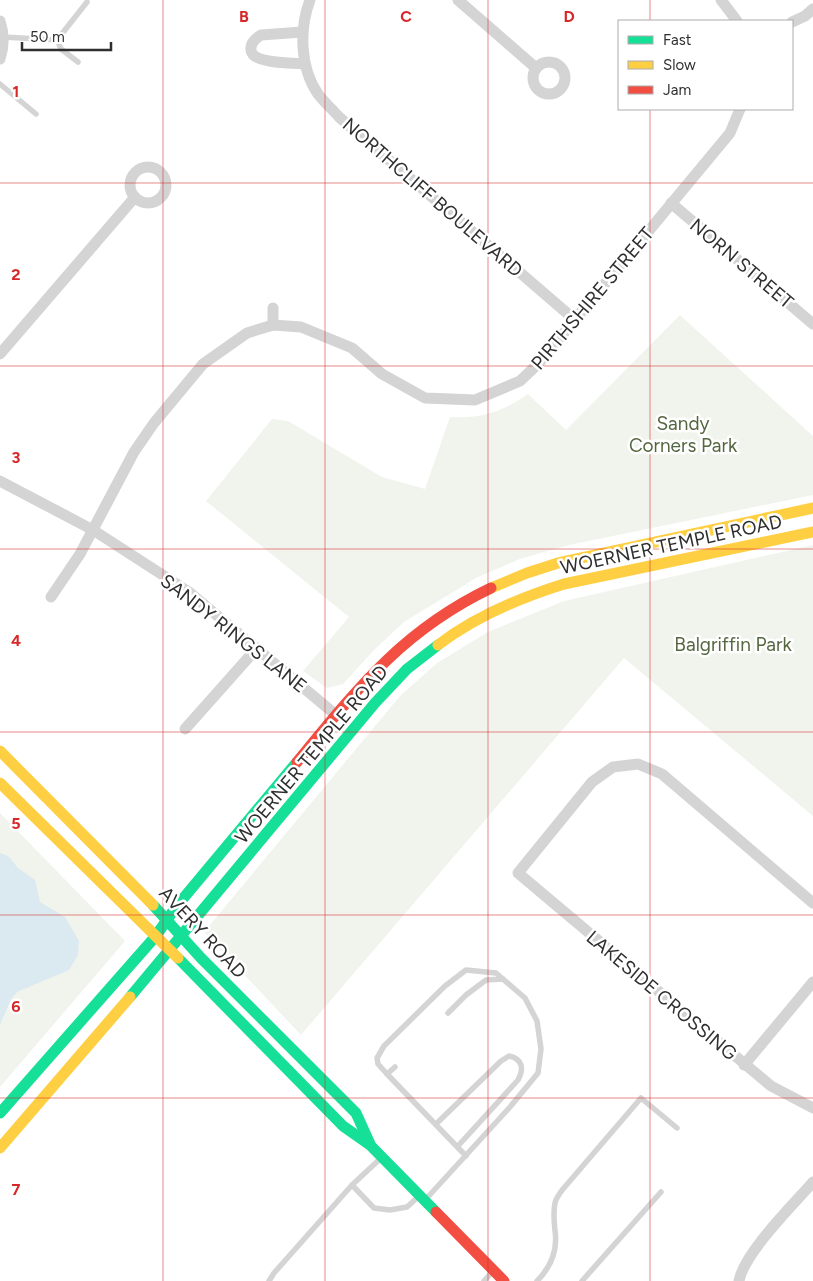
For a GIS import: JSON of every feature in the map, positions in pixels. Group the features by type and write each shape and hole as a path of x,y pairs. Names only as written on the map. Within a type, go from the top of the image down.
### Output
{"main road":[{"name":"WOERNER TEMPLE ROAD","path":"0,1113 155,937 336,715 385,660 416,632 449,609 484,590 525,573 558,563 813,508"},
{"name":"WOERNER TEMPLE ROAD","path":"0,1148 170,951 375,703 406,670 431,649 461,628 505,605 541,590 813,532"},
{"name":"AVERY ROAD","path":"0,751 356,1113 370,1145"},
{"name":"AVERY ROAD","path":"0,783 155,937 192,971 343,1126 370,1145 504,1281"}],"street":[{"name":"NORTHCLIFF BOULEVARD","path":"310,0 302,32 305,64 317,93 339,117 575,320"},
{"path":"458,0 536,68"},
{"path":"721,0 736,20"},
{"path":"793,22 805,16 813,9"},
{"path":"0,21 3,37 0,59"},
{"path":"302,32 261,35 251,45 250,51 253,56 260,60 305,64"},
{"name":"PIRTHSHIRE STREET","path":"51,597 80,554 134,452 154,423 203,364 247,333 273,325 302,327 352,348 382,374 425,398 475,400 520,381 539,363 730,133 740,110"},
{"path":"0,354 135,198"},
{"name":"NORN STREET","path":"671,203 813,324"},
{"path":"273,308 273,325"},
{"name":"SANDY RINGS LANE","path":"0,480 93,530 189,592 336,715"},
{"path":"185,729 257,648"},
{"name":"LAKESIDE CROSSING","path":"813,903 662,774 638,764 613,767 592,782 518,873 744,1065 771,1086 813,1108"},
{"path":"744,1065 813,982"},
{"path":"739,1281 742,1268 755,1249 813,1182"}],"lane":[{"path":"57,40 87,2"},
{"path":"3,37 57,40"},
{"path":"57,40 60,48 78,62"},
{"path":"0,84 36,114"},
{"path":"352,1185 374,1208 390,1210 407,1207 422,1198 466,1156 538,1073 541,1049 537,1021 525,998 496,974 466,970 445,986 384,1046 377,1058 378,1064 466,1156"},
{"path":"448,1013 466,995 486,980 503,979"},
{"path":"436,1124 501,1061 509,1056 521,1063 522,1072 518,1080 458,1146"},
{"path":"388,1074 395,1066"},
{"path":"537,1281 552,1262 556,1250 555,1200 641,1098 677,1128"},
{"path":"269,1281 352,1185 382,1157"},
{"path":"582,1281 661,1192"},
{"path":"484,1281 494,1271"}],"green space":[{"name":"Sandy Corners Park","path":"680,315 813,436 813,495 569,545 520,559 476,578 404,622 374,650 343,684 327,688 303,671 349,617 206,501 272,419 288,421 382,477 425,489 450,417 472,417 491,413 528,394 566,430"},
{"name":"Balgriffin Park","path":"813,545 813,816 624,658 301,1035 204,932 400,696 437,663 488,632 564,601"},
{"path":"0,813 125,941 0,1087"}],"shaded area":[{"path":"0,853 8,856 18,868 35,880 40,902 65,917 79,941 78,955 69,970 17,992 11,999 0,1025"}],"traffic: fast":[{"path":"130,997 375,703 407,669 438,645"},
{"path":"0,1113 155,937 176,907 297,762"},
{"path":"153,905 201,958 356,1113 370,1144"},
{"path":"178,958 343,1126 370,1145 436,1212"}],"traffic: slow":[{"path":"491,588 558,563 813,508"},
{"path":"438,645 467,625 498,609 564,584 813,532"},
{"path":"0,751 153,905"},
{"path":"0,783 178,958"},
{"path":"0,1148 130,997"}],"traffic: jam":[{"path":"297,762 340,710 384,663 407,642 432,623 491,588"},
{"path":"436,1212 504,1281"}]}
